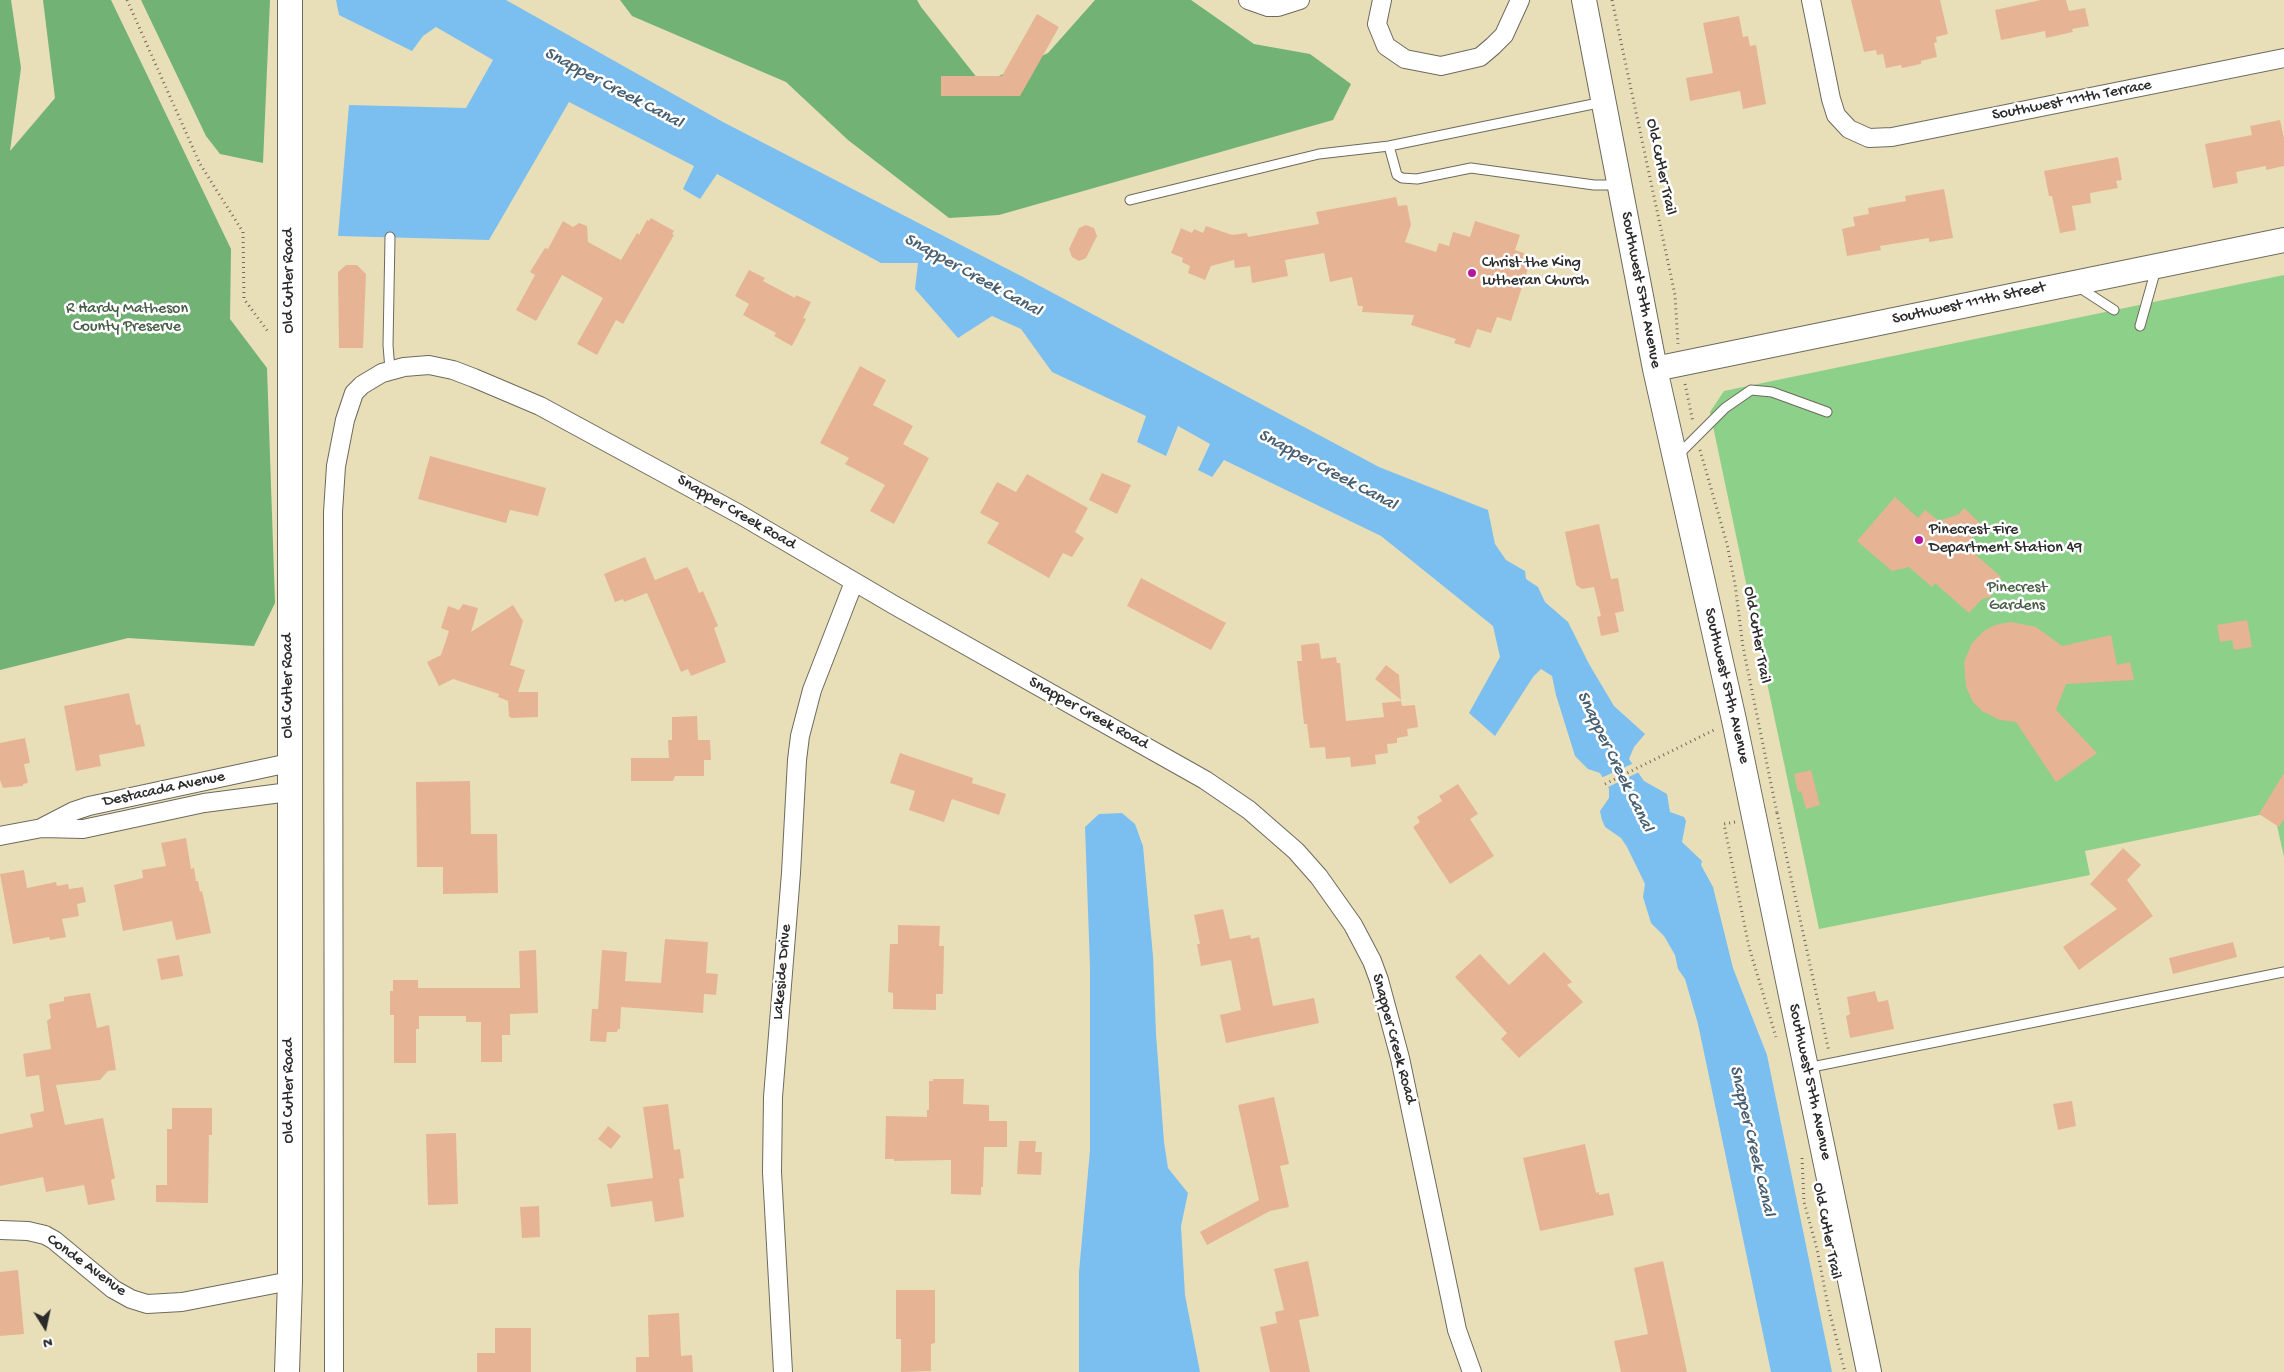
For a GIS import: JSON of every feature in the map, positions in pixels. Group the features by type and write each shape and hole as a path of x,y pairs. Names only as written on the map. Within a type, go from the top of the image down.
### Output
{"main road":[{"name":"Old Cutler Road","path":"287,1372 290,1281 290,0"},
{"name":"Southwest 57th Avenue","path":"1584,0 1655,369 1734,720 1869,1372"},
{"name":"Southwest 111th Street","path":"1655,369 2284,240"}],"street":[{"path":"1248,0 1268,7 1278,7 1300,0"},
{"path":"1382,0 1377,24 1386,46 1405,59 1440,66 1480,56 1493,46 1504,34 1520,0"},
{"name":"Southwest 111th Terrace","path":"1811,0 1836,115 1849,129 1860,136 1870,138 1892,138 2284,58"},
{"name":"Snapper Creek Road","path":"334,1372 334,504 338,457 348,406 354,393 370,379 390,370 414,366 440,367 474,378 540,406 739,514 854,582 1206,780 1269,827 1296,851 1318,877 1363,942 1386,1001 1426,1175 1457,1330 1472,1372"},
{"name":"Lakeside Drive","path":"783,1372 772,1172 773,1096 791,873 797,760 800,736 812,690 854,582"},
{"name":"Destacada Avenue","path":"42,828 74,811 289,763"},
{"path":"160,791 165,812"},
{"name":"Destacada Avenue","path":"0,836 42,828 83,829 231,799 290,792"},
{"name":"Conde Avenue","path":"0,1230 28,1231 45,1235 54,1240 113,1289 131,1299 147,1304 182,1302 290,1281"}],"lane":[{"path":"1130,200 1318,154 1389,146 1604,102"},
{"path":"1389,146 1397,176 1402,178 1417,179 1471,168 1594,185 1620,184"},
{"path":"390,237 388,345 390,370"},
{"path":"2140,326 2157,266"},
{"path":"2073,283 2114,310"},
{"path":"1674,459 1724,408 1751,390 1772,392 1827,412"},
{"path":"1806,1068 2284,972"}],"path":[{"path":"127,0 200,164 243,232 244,299 290,360"},
{"name":"Old Cutler Trail","path":"1612,0 1674,295 1678,340"},
{"path":"1687,396 1694,428"},
{"name":"Old Cutler Trail","path":"1700,452 1726,544 1735,584 1743,647 1829,1055"},
{"path":"1606,784 1734,720"},
{"path":"1771,814 1777,813"},
{"path":"1738,821 1724,824 1749,947 1777,1040"},
{"name":"Old Cutler Trail","path":"1802,1151 1804,1202 1817,1249 1828,1306 1845,1372"}],"green space":[{"name":"R Hardy Matheson County Preserve","path":"0,0 11,0 21,68 10,151 55,98 43,0 111,0 231,249 230,319 267,368 275,603 254,646 128,638 0,670"},
{"path":"141,0 270,0 263,163 220,154 206,136"},
{"path":"620,0 917,0 982,84 1048,53 1095,0 1191,0 1254,44 1310,54 1351,84 1333,120 999,215 949,218 848,140 786,82 632,16"},
{"name":"Pinecrest Gardens","path":"2284,275 2284,857 2274,812 2085,851 2090,875 1819,929 1710,412 1724,391"}],"water":[{"name":"Snapper Creek Canal","path":"336,0 506,0 723,122 1023,277 1379,467 1488,510 1495,544 1506,560 1525,571 1526,579 1538,587 1545,602 1568,622 1589,664 1614,706 1645,734 1634,747 1629,759 1644,781 1667,794 1670,812 1684,817 1686,821 1682,842 1702,861 1701,865 1713,887 1733,968 1767,1055 1832,1372 1771,1372 1698,1024 1685,979 1678,969 1675,955 1664,936 1651,923 1643,897 1645,884 1627,847 1621,838 1605,827 1600,811 1609,798 1609,789 1600,773 1588,769 1575,756 1552,676 1541,669 1533,677 1495,736 1469,713 1500,657 1493,626 1381,536 1224,460 1212,477 1198,470 1210,444 1178,426 1166,456 1137,442 1146,416 1052,372 1021,329 992,316 958,338 915,289 918,263 881,263 717,174 700,199 683,189 694,166 569,102 489,240 338,236 349,105 466,108 493,60 436,27 423,36 412,51 339,15"},
{"path":"1122,813 1135,824 1143,846 1153,956 1156,1034 1164,1142 1168,1168 1188,1193 1181,1226 1185,1295 1200,1372 1079,1372 1079,1272 1090,1150 1090,967 1085,827 1099,814"}],"pier":[{"path":"1634,763 1639,772 1606,788 1601,778"}],"building":[{"path":"1851,0 1940,0 1948,34 1936,37 1937,42 1934,43 1937,57 1921,61 1921,64 1902,68 1901,65 1886,68 1883,54 1877,55 1876,50 1864,52"},
{"path":"2041,0 2066,0 2069,11 2085,8 2089,26 2072,29 2073,32 2046,38 2045,31 2001,40 1995,10"},
{"path":"1037,14 1059,27 1020,96 941,96 941,76 1002,76"},
{"path":"1739,16 1743,37 1748,36 1750,46 1756,45 1766,104 1743,109 1740,91 1690,101 1686,78 1713,73 1703,23"},
{"path":"2280,120 2284,138 2284,166 2266,170 2266,166 2236,172 2238,183 2213,188 2205,144 2252,135 2250,126"},
{"path":"2118,157 2122,180 2116,181 2118,188 2090,193 2091,203 2072,206 2076,230 2060,233 2044,171"},
{"path":"1944,189 1953,238 1929,242 1929,238 1880,246 1881,250 1847,256 1842,229 1855,226 1853,217 1869,214 1868,208 1906,201 1905,196"},
{"name":"Christ the King Lutheran Church","path":"1396,197 1398,206 1407,205 1411,225 1405,242 1436,252 1439,243 1449,246 1453,232 1470,237 1475,221 1520,235 1515,250 1532,256 1511,321 1497,317 1491,333 1477,329 1470,348 1454,343 1456,339 1411,325 1414,315 1362,312 1363,306 1358,306 1352,277 1330,282 1324,253 1285,260 1288,276 1252,283 1250,266 1235,268 1234,260 1211,266 1205,280 1188,273 1190,266 1182,262 1183,258 1171,253 1181,228 1192,233 1194,229 1203,233 1206,226 1232,235 1247,233 1248,237 1319,224 1316,212"},
{"path":"651,218 674,231 672,234 674,235 623,324 616,320 597,355 577,344 603,298 562,275 536,321 516,310 535,275 530,272 545,248 548,249 563,221 573,227 579,223 587,226 588,242 621,260 637,233 639,235 647,220 649,221"},
{"path":"1086,225 1094,228 1097,236 1086,258 1079,261 1072,257 1069,249 1079,228"},
{"path":"346,265 357,265 366,274 363,348 339,348 338,272"},
{"path":"749,270 765,278 763,281 795,298 796,295 811,302 803,318 806,319 792,346 774,336 776,333 743,315 749,304 735,296"},
{"path":"860,366 886,380 873,405 913,426 903,444 929,458 894,524 870,511 885,485 845,464 849,458 820,443"},
{"path":"430,456 546,488 538,516 510,510 506,523 418,499"},
{"path":"1102,473 1131,485 1117,514 1089,500"},
{"path":"1027,474 1088,508 1075,532 1084,538 1072,557 1063,553 1049,578 987,543 999,523 980,513 997,482 1016,492"},
{"path":"1895,497 1918,518 1925,510 1939,521 1959,514 1964,508 1980,523 1974,530 1969,549 2001,577 1991,588 1991,597 1982,599 1969,613 1935,583 1932,587 1909,567 1892,571 1857,541"},
{"path":"1599,524 1611,579 1618,578 1624,611 1615,613 1619,632 1601,636 1597,617 1601,616 1594,587 1582,589 1576,585 1565,532"},
{"path":"645,557 655,580 687,567 699,593 703,591 718,626 714,628 726,662 691,676 688,669 681,672 647,593 624,602 623,599 615,602 604,574"},
{"path":"1141,578 1226,623 1211,650 1127,606"},
{"path":"463,604 478,608 471,632 513,605 523,621 510,665 525,670 518,692 538,692 538,717 511,718 509,716 508,701 498,697 499,694 453,679 439,686 427,662 441,655 449,631 441,628 448,606 459,610"},
{"path":"2247,620 2252,647 2234,650 2232,640 2220,642 2217,625"},
{"path":"2011,622 2036,627 2062,646 2111,635 2117,665 2130,662 2134,680 2066,684 2056,710 2097,753 2056,782 2016,722 2000,720 1982,711 1973,702 1966,687 1964,662 1972,643 1984,631 1995,625"},
{"path":"1319,643 1321,659 1336,657 1337,663 1340,663 1346,721 1384,717 1382,703 1401,701 1402,706 1415,705 1418,727 1407,729 1408,736 1397,738 1397,743 1387,744 1388,753 1375,755 1376,764 1351,767 1350,757 1326,759 1325,747 1310,748 1307,724 1304,724 1297,661 1302,661 1301,645"},
{"path":"1386,665 1399,675 1401,700 1375,679"},
{"path":"129,693 136,725 140,724 145,746 99,755 101,766 76,771 64,706"},
{"path":"697,716 698,740 710,740 711,760 704,760 704,776 675,776 673,781 631,781 631,758 669,758 668,740 672,740 672,717"},
{"path":"25,738 30,763 24,764 28,783 23,784 23,786 3,788 0,780 0,743"},
{"path":"900,753 973,778 972,783 1006,794 999,815 952,799 944,822 909,810 915,791 890,783"},
{"path":"1811,770 1820,805 1806,809 1801,791 1798,792 1794,774"},
{"path":"2284,773 2284,819 2279,827 2259,814"},
{"path":"470,781 471,834 497,834 498,893 443,894 443,867 417,867 416,782"},
{"path":"1458,784 1478,814 1470,819 1494,856 1450,884 1413,827 1420,822 1417,817 1442,801 1439,796"},
{"path":"186,838 191,869 194,868 196,881 198,881 200,892 202,891 211,933 176,940 172,921 123,931 114,885 143,878 142,870 166,866 161,843"},
{"path":"2123,848 2141,865 2127,880 2153,916 2079,970 2063,947 2117,909 2090,884"},
{"path":"24,870 27,888 56,882 57,886 68,884 69,889 83,887 86,902 77,904 79,916 62,919 66,937 50,940 49,937 13,944 0,874"},
{"path":"1223,909 1230,939 1250,935 1251,939 1259,937 1273,1006 1314,998 1319,1023 1226,1043 1220,1015 1241,1010 1231,960 1201,966 1197,944 1200,944 1194,915"},
{"path":"898,925 940,926 939,946 944,946 943,994 936,994 936,1010 893,1009 893,993 888,992 890,944 898,944"},
{"path":"665,939 708,942 706,973 718,974 716,995 704,994 703,1013 621,1007 620,1029 617,1032 607,1032 606,1042 590,1041 592,1009 598,1009 602,950 627,952 625,981 661,983"},
{"path":"2233,942 2237,957 2173,974 2169,958"},
{"path":"536,950 538,1013 510,1014 510,1035 502,1035 502,1062 481,1062 481,1022 466,1022 466,1016 419,1016 419,1029 416,1029 416,1063 394,1063 394,1015 390,1015 390,991 393,991 393,980 418,980 418,988 520,988 519,951"},
{"path":"1544,952 1572,982 1567,985 1583,1002 1519,1058 1501,1039 1507,1033 1455,977 1480,954 1509,985"},
{"path":"179,955 183,976 161,980 157,959"},
{"path":"1875,991 1878,1002 1888,1000 1894,1029 1850,1038 1846,1016 1850,1014 1847,997"},
{"path":"90,993 97,1028 109,1025 116,1070 108,1071 100,1080 56,1085 65,1125 103,1118 115,1178 111,1180 115,1200 88,1205 84,1185 46,1192 43,1177 0,1186 0,1134 33,1127 30,1114 44,1111 39,1075 26,1077 23,1054 51,1049 47,1021 51,1018 49,1004 64,1001 64,997"},
{"path":"933,1079 964,1079 963,1104 989,1105 989,1121 1007,1121 1007,1147 984,1147 981,1195 951,1194 951,1160 894,1161 894,1159 885,1159 886,1116 927,1117 927,1110 929,1110 929,1081 933,1081"},
{"path":"1274,1097 1289,1164 1280,1166 1289,1207 1270,1211 1207,1245 1200,1232 1259,1200 1238,1105"},
{"path":"2072,1101 2076,1126 2058,1130 2053,1104"},
{"path":"668,1104 674,1150 680,1149 684,1178 679,1179 684,1217 655,1222 652,1201 611,1207 607,1184 653,1178 643,1107"},
{"path":"172,1108 212,1108 212,1135 209,1135 208,1203 156,1202 156,1185 167,1185 167,1129 172,1129"},
{"path":"608,1126 621,1136 611,1149 598,1139"},
{"path":"456,1133 458,1204 428,1205 426,1134"},
{"path":"1019,1141 1036,1141 1035,1152 1042,1152 1041,1175 1017,1174"},
{"path":"1585,1144 1596,1193 1599,1192 1599,1195 1609,1193 1614,1215 1540,1231 1523,1158"},
{"path":"539,1206 540,1237 522,1238 520,1207"},
{"path":"1308,1261 1319,1316 1299,1320 1310,1372 1270,1372 1260,1327 1277,1323 1275,1312 1284,1310 1274,1269"},
{"path":"1663,1261 1687,1372 1621,1372 1614,1341 1648,1334 1634,1268"},
{"path":"18,1270 24,1334 0,1336 0,1272"},
{"path":"896,1290 935,1290 935,1343 931,1344 931,1371 901,1372 901,1339 896,1339"},
{"path":"679,1313 681,1356 692,1355 693,1372 636,1372 636,1357 649,1357 648,1315"},
{"path":"495,1328 531,1328 531,1372 477,1372 477,1353 495,1353"}],"place":[{"name":"Christ the King Lutheran Church","path":"1472,273"},
{"name":"Pinecrest Fire Department Station 49","path":"1919,540"}]}
